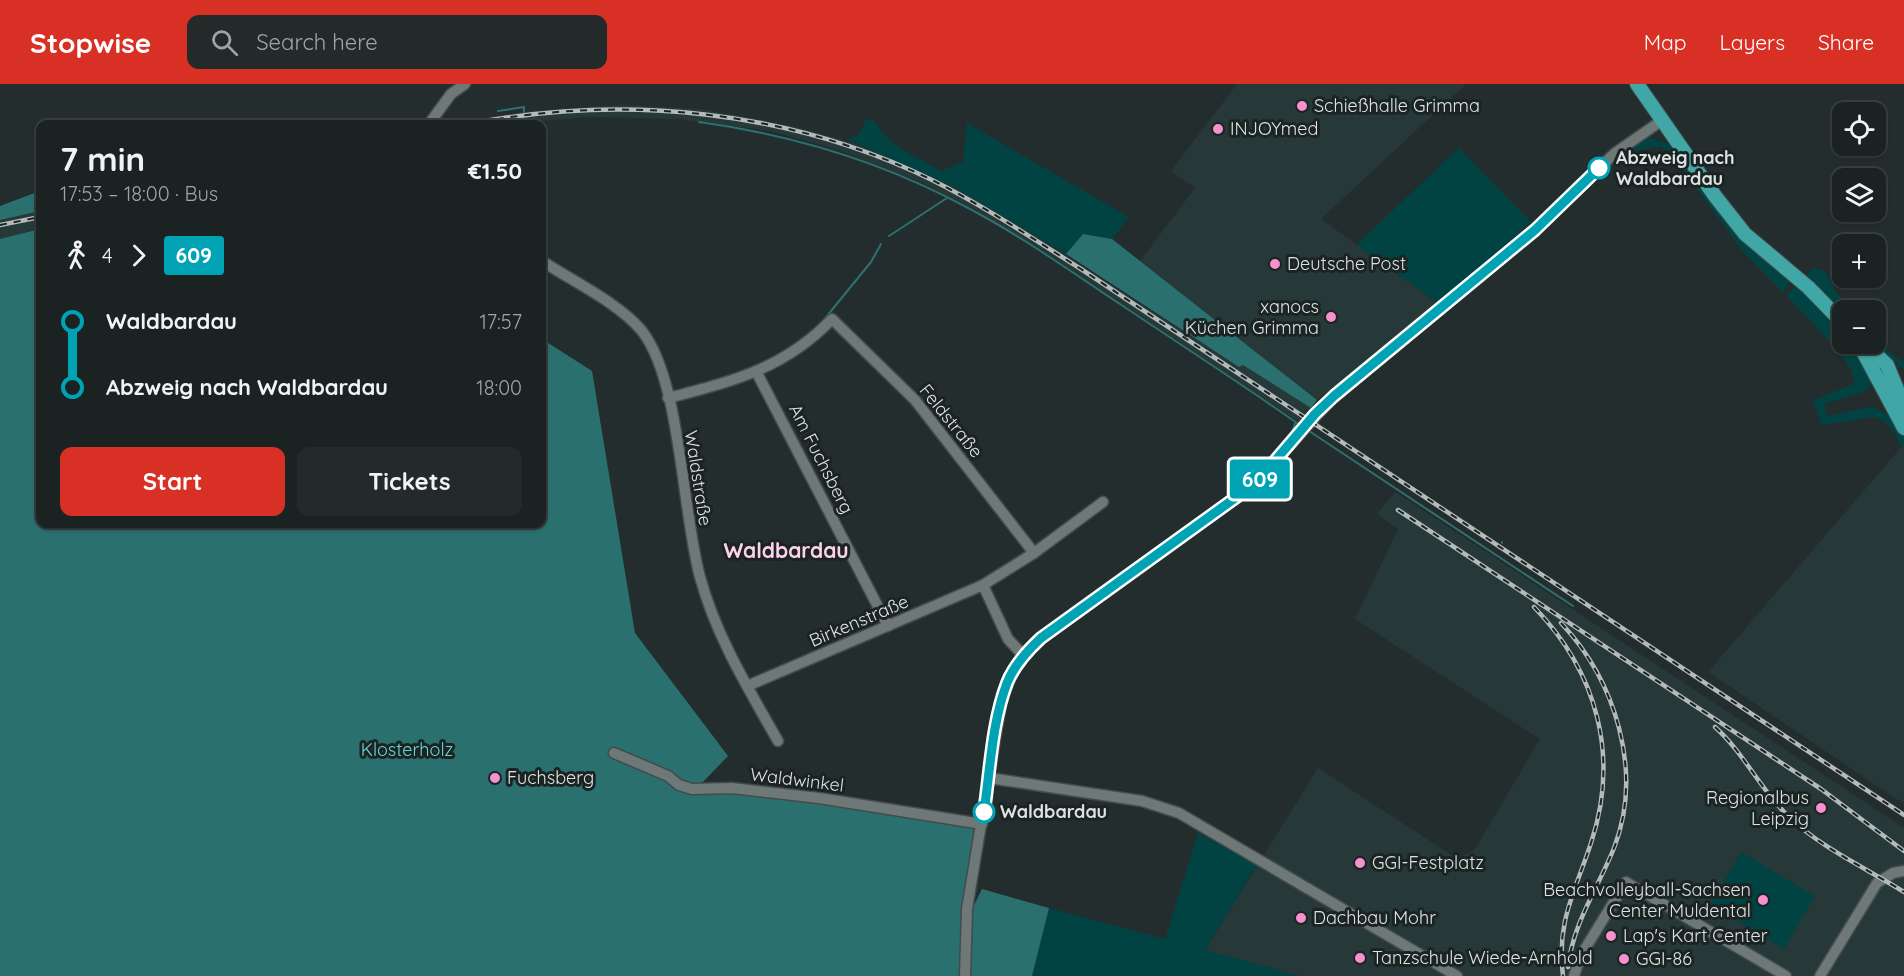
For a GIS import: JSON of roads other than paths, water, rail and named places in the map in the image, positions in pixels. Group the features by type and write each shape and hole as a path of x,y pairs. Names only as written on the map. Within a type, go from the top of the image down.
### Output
{"main road":[{"path":"1637,84 1661,121 1745,234 1808,287 1832,312"},
{"path":"1867,354 1873,366 1904,406"},
{"path":"1877,354 1889,369 1904,375"},
{"path":"1889,369 1893,393 1904,428"}],"street":[{"path":"432,120 451,94 465,84"},
{"path":"965,976 967,909 1001,703 1007,681 1023,655 1041,638 1256,483 1315,414 1334,396 1535,230 1615,153 1661,121"},
{"name":"Waldstraße","path":"546,264 635,324 653,350 668,398 701,579 725,645 778,741"},
{"name":"Feldstraße","path":"757,373 796,351 832,319 915,400 1034,553"},
{"path":"668,398 757,373"},
{"name":"Am Fuchsberg","path":"757,373 888,626"},
{"name":"Birkenstraße","path":"747,686 983,585 1034,553 1103,501"},
{"path":"983,585 1008,639 1023,655"},
{"name":"Waldwinkel","path":"614,753 656,770 679,785 692,789 732,788 819,798 982,824"},
{"path":"989,778 1142,801 1179,813 1457,976"},
{"path":"1820,976 1877,883 1893,873 1904,871"},
{"path":"1574,976 1580,957 1626,882 1786,976"}],"waterway":[{"path":"498,111 524,107 524,112"},
{"path":"699,122 770,135 839,153 906,178 938,193 1029,243 1297,423"},
{"path":"889,236 947,198"},
{"path":"822,322 871,262 881,244"},
{"path":"1257,472 1285,443 1295,423"},
{"path":"1309,431 1573,606"}],"railway":[{"path":"495,120 587,110 646,110 705,115 764,124 821,138 877,156 932,180 989,211 1081,269 1904,815"},
{"path":"0,225 36,218"},
{"path":"1398,510 1821,789 1904,851"},
{"path":"1534,607 1556,632 1574,659 1597,717 1602,747 1603,779 1599,811 1591,843 1568,908 1562,939 1563,976"},
{"path":"1561,623 1580,646 1596,671 1609,699 1619,728 1625,758 1626,788 1623,819 1614,848 1575,935 1568,967"},
{"path":"1715,727 1735,748 1788,816 1829,848 1904,892"}],"place":[{"name":"Schießhalle Grimma","path":"1302,106"},
{"name":"INJOYmed","path":"1218,129"},
{"name":"Abzweig nach Waldbardau","path":"1599,168"},
{"name":"Deutsche Post","path":"1275,264"},
{"name":"xanocs Küchen Grimma","path":"1331,317"},
{"name":"Fuchsberg","path":"495,778"},
{"name":"Regionalbus Leipzig","path":"1821,808"},
{"name":"Waldbardau","path":"984,812"},
{"name":"GGI-Festplatz","path":"1360,863"},
{"name":"Beachvolleyball-Sachsen Center Muldental","path":"1763,900"},
{"name":"Dachbau Mohr","path":"1301,918"},
{"name":"Lap's Kart Center","path":"1611,936"},
{"name":"Tanzschule Wiede-Arnhold","path":"1360,958"},
{"name":"GGI-86","path":"1624,959"}],"district":[{"name":"Waldbardau","path":"786,551"}],"park label":[{"name":"Klosterholz","path":"407,750"}]}
